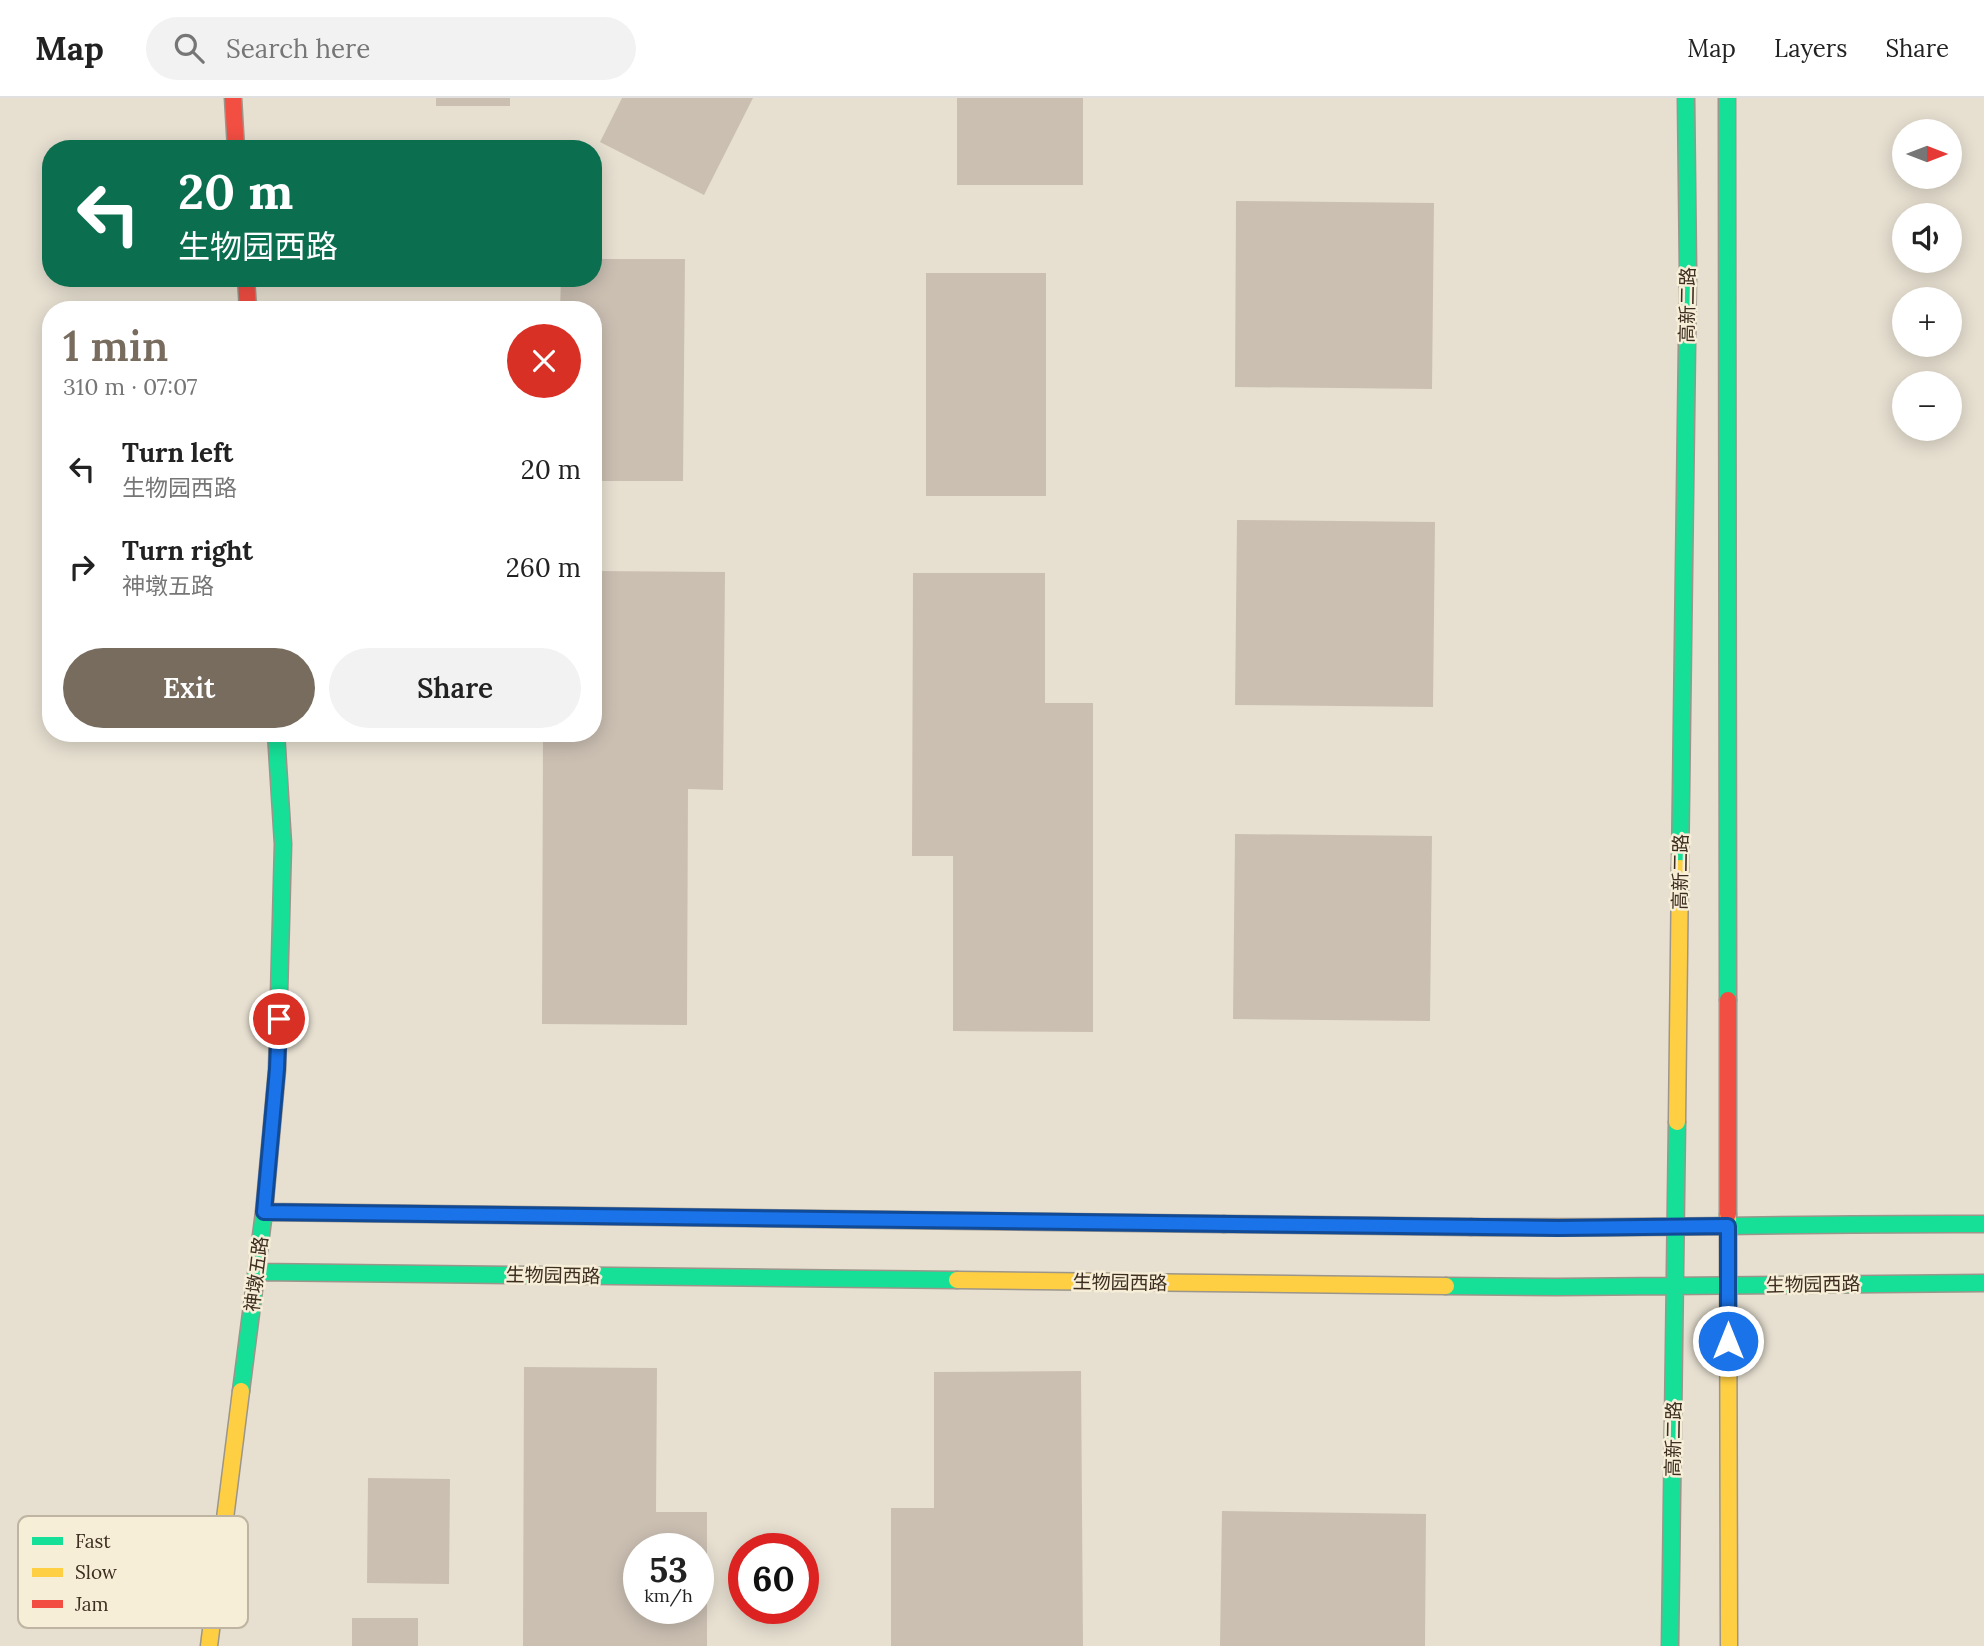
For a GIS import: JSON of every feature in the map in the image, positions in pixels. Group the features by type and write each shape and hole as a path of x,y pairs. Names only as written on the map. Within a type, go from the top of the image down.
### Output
{"street":[{"path":"233,98 235,140"},
{"name":"高新二路","path":"1671,1646 1688,270 1686,98"},
{"name":"高新二路","path":"1727,98 1729,1646"},
{"name":"神墩五路","path":"226,1516 264,1212 277,1069 283,844 277,742"},
{"path":"264,1212 1558,1228 1852,1223 1984,1224"},
{"name":"生物园西路","path":"257,1272 1501,1286 1984,1283"},
{"name":"神墩五路","path":"209,1646 211,1628"}],"building":[{"path":"436,98 510,98 510,106 436,106"},
{"path":"622,98 753,98 704,195 602,143 601,140"},
{"path":"957,98 1083,98 1083,185 957,185"},
{"path":"1236,201 1434,203 1432,389 1235,387"},
{"path":"602,259 685,259 683,481 602,481 602,301 560,301 561,287 602,287"},
{"path":"926,273 1046,273 1046,496 926,496"},
{"path":"1237,520 1435,522 1433,707 1235,705"},
{"path":"602,571 725,572 723,790 688,789 687,1025 542,1024 543,742 602,742"},
{"path":"913,573 1045,573 1045,703 1093,703 1093,1032 953,1031 953,856 912,856"},
{"path":"1235,834 1432,836 1430,1021 1233,1019"},
{"path":"524,1367 657,1368 656,1512 707,1512 707,1533 623,1533 623,1624 707,1624 707,1646 523,1646"},
{"path":"1081,1371 1083,1646 891,1646 891,1508 934,1508 934,1372"},
{"path":"368,1478 450,1479 449,1584 367,1583"},
{"path":"1222,1511 1426,1514 1425,1646 1220,1646"},
{"path":"352,1618 418,1618 418,1646 352,1646"}],"traffic: fast":[{"path":"1680,868 1688,270 1686,98"},
{"path":"1727,98 1728,1000"},
{"path":"241,1391 264,1212 277,1070 283,844 277,742"},
{"path":"1670,1646 1677,1122"},
{"path":"264,1212 1224,1224"},
{"path":"1471,1227 1984,1224"},
{"path":"257,1272 957,1280"},
{"path":"1446,1286 1984,1283"}],"traffic: slow":[{"path":"1677,1122 1680,868"},
{"path":"1728,1214 1729,1646"},
{"path":"1224,1224 1471,1227"},
{"path":"957,1280 1446,1286"},
{"path":"225,1516 241,1391"},
{"path":"209,1646 211,1628"}],"traffic: jam":[{"path":"233,98 235,140"},
{"path":"247,287 247,301"},
{"path":"1728,1000 1728,1214"}],"route":[{"path":"279,1019 264,1212 1558,1228 1728,1226 1728,1341"}]}
